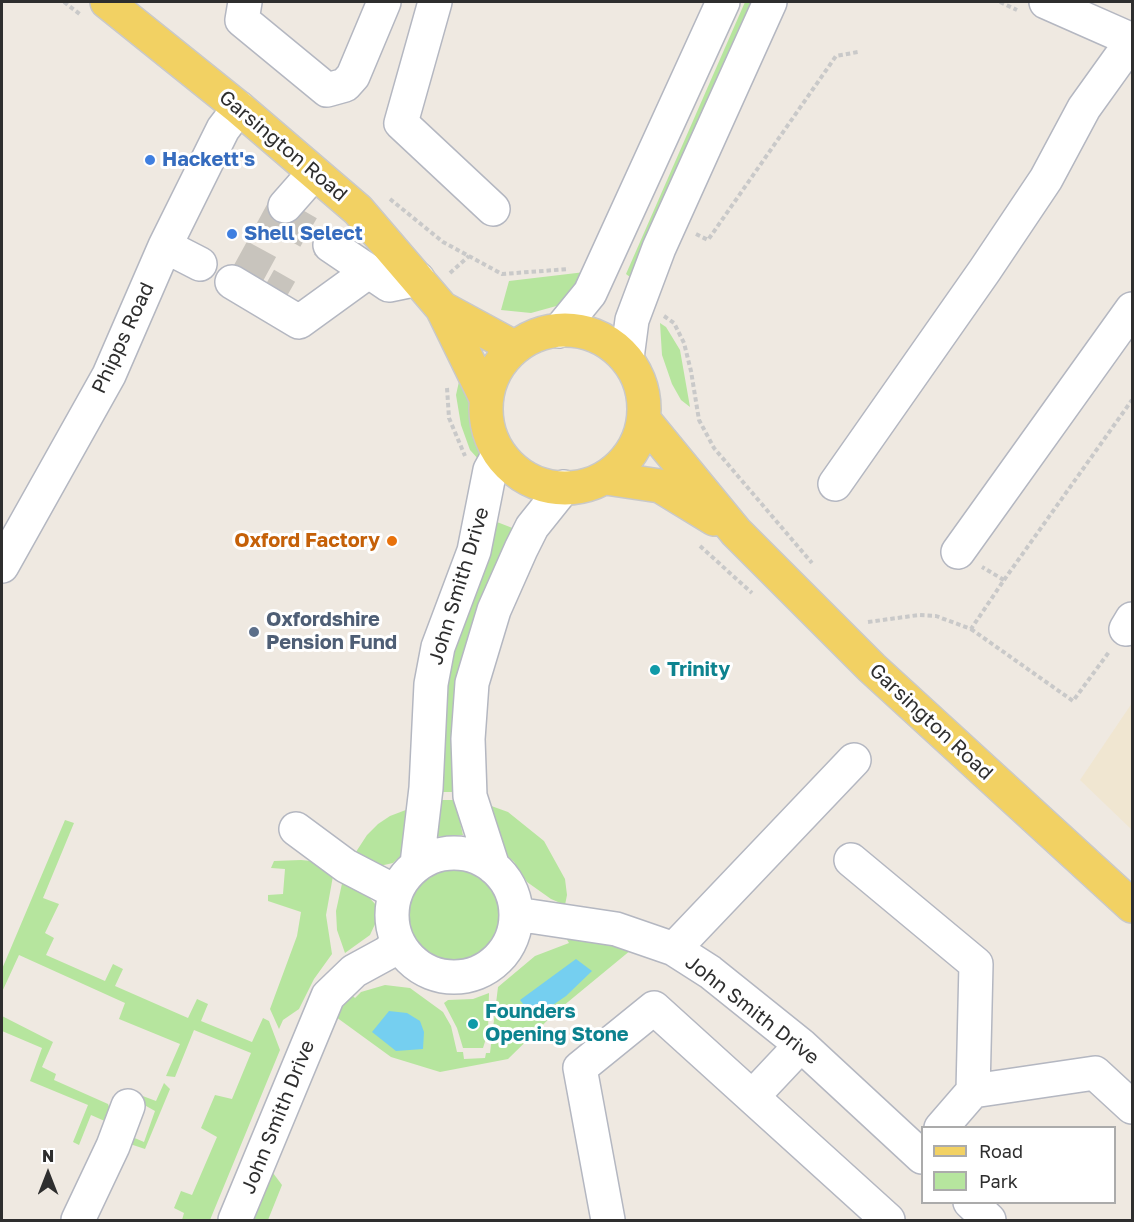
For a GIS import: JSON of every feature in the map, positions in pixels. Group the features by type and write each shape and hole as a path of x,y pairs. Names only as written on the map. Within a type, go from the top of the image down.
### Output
{"main road":[{"name":"Garsington Road","path":"107,2 239,108 357,210 442,308 486,398"},
{"name":"Garsington Road","path":"442,308 514,347"},
{"path":"570,329 600,337 627,358 643,390 644,420 629,458 606,478 583,487 549,487 523,477 499,454 487,424 486,398 495,370 514,347 537,334 570,329"},
{"path":"644,420 736,532"},
{"path":"606,478 660,486 736,532"},
{"name":"Garsington Road","path":"736,532 872,668 1132,906"}],"street":[{"path":"245,2 242,20 327,90 345,85 354,76 384,2"},
{"path":"435,2 401,123 493,209"},
{"path":"559,331 590,293 723,2"},
{"path":"627,358 632,320 659,248 770,2"},
{"path":"835,484 869,439 1046,179 1084,108 1132,40 1046,2"},
{"name":"Phipps Road","path":"2,566 109,375 165,246 223,129 239,108"},
{"path":"285,206 314,173"},
{"path":"165,246 200,264"},
{"path":"232,282 299,322 328,282 389,285 418,279"},
{"path":"958,552 1132,309"},
{"name":"John Smith Drive","path":"499,454 490,470 474,551 438,647 431,684 426,788 417,864 407,873 391,903 391,916 398,944 418,966 435,974 454,977 471,976 489,968 502,956 510,944 516,914 509,885 493,867 470,796 468,739 472,683 494,610 521,549 532,527 564,487"},
{"path":"674,949 854,760"},
{"path":"296,829 346,866 396,892"},
{"path":"417,864 429,857 451,853 477,857 493,867"},
{"path":"851,860 976,964 974,1091"},
{"name":"John Smith Drive","path":"516,914 616,929 674,949 710,972 801,1045 921,1153"},
{"name":"John Smith Drive","path":"235,1221 327,996 354,971 387,954 398,944"},
{"path":"608,1221 580,1068 654,1008 888,1221"},
{"path":"753,1096 801,1045"},
{"path":"943,1126 974,1091 1095,1073 1132,1107"},
{"path":"78,1221 113,1146 128,1106"},
{"path":"971,1204 989,1221"}],"path":[{"path":"708,240 836,57 858,52"},
{"path":"656,309 674,323 684,343 699,420 714,448 818,569"},
{"path":"447,383 449,418 466,459"},
{"path":"971,629 1132,400"},
{"path":"958,552 1004,580"},
{"path":"873,631 864,622 919,615 936,616 971,629 1073,701 1129,624"}],"shaded area":[{"path":"1132,703 1132,830 1080,780"}],"green space":[{"path":"745,2 758,2 634,276 630,277 626,274"},
{"path":"585,272 560,305 531,313 501,310 509,281"},
{"path":"660,323 666,327 680,350 690,407 681,400 672,384 662,355"},
{"path":"460,377 469,396 479,436 480,461 470,450 461,425 456,395"},
{"path":"497,522 515,529 455,792 440,792 446,668"},
{"path":"440,800 455,800 463,835 433,837"},
{"path":"483,803 508,812 544,841 565,879 567,895 565,905 551,899 527,882 514,862 501,850"},
{"path":"411,808 404,853 393,863 375,867 352,858 367,835 378,824 390,816"},
{"path":"65,820 74,823 43,898 59,904 45,933 54,938 46,955 105,981 113,964 123,969 115,986 188,1018 197,999 208,1004 201,1021 252,1042 263,1018 269,1021 280,1050 210,1220 182,1220 184,1213 174,1208 181,1191 192,1195 217,1137 201,1128 215,1095 232,1099 251,1053 194,1030 175,1077 166,1076 180,1044 119,1019 125,1003 19,955 2,992 2,969"},
{"path":"274,861 311,861 333,876 326,915 332,954 314,979 299,1009 283,1020 279,1029 270,1009 297,936 301,912 268,901 268,895 283,894 285,869 271,868"},
{"path":"453,869 471,873 485,883 495,897 499,915 495,933 485,947 471,957 453,961 435,957 421,947 411,933 407,915 411,897 421,883 435,873"},
{"path":"343,879 366,894 376,905 376,922 370,935 345,953 337,930 336,911"},
{"path":"566,938 584,938 631,950 557,1011 508,1059 440,1072 391,1057 336,1017 351,994 355,998 361,992 385,985 410,988 443,1012 451,1026 457,1052 463,1052 464,1059 485,1058 486,1053 490,1053 498,987 535,956 569,943"},
{"path":"489,993 488,1032 483,1048 463,1048 457,1028 444,1003 448,1000 473,999"},
{"path":"2,1016 53,1042 42,1067 56,1074 54,1080 108,1104 110,1109 107,1122 91,1115 79,1145 73,1142 88,1105 30,1081 42,1048 2,1031"},
{"path":"164,1083 170,1089 145,1149 127,1143 130,1136 144,1142 155,1111 123,1093 124,1089 156,1101"},
{"path":"270,1169 282,1185 268,1220 247,1220"}],"water":[{"path":"576,959 592,971 566,996 534,1018 520,1000"},
{"path":"389,1011 407,1013 420,1021 424,1032 423,1049 396,1051 372,1032"}],"tunnel":[{"path":"285,206 248,274 287,296"},
{"path":"280,216 330,245"}],"place":[{"name":"Hackett's","path":"150,160"},
{"name":"Shell Select","path":"232,234"},
{"name":"Oxford Factory","path":"392,541"},
{"name":"Oxfordshire Pension Fund","path":"254,632"},
{"name":"Trinity","path":"655,670"},
{"name":"Founders Opening Stone","path":"473,1024"}]}
